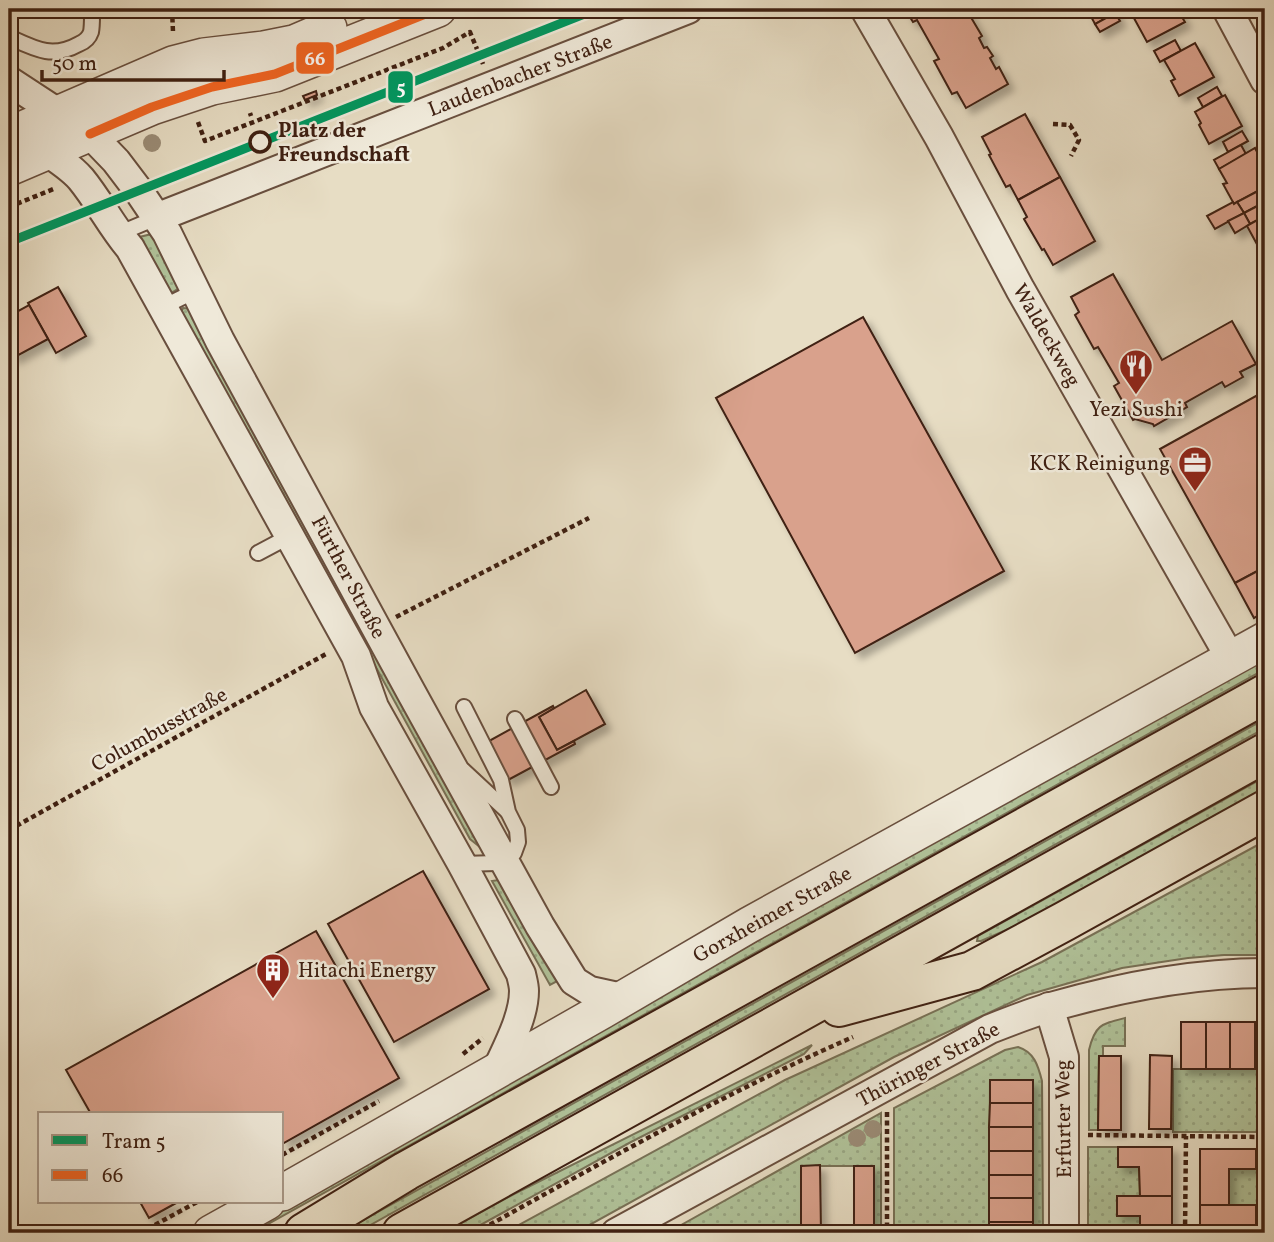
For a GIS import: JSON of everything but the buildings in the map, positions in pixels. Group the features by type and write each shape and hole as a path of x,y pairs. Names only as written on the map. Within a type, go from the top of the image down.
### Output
{"highway":[{"path":"303,1233 406,1171 1265,694"},
{"path":"402,1233 1265,753"},
{"path":"780,1023 972,971 1265,810"}],"street":[{"path":"11,131 173,64 204,56 293,43 377,9"},
{"path":"9,168 152,107 200,91 275,75 438,9"},
{"name":"Laudenbacher Straße","path":"156,218 688,9"},
{"name":"Waldeckweg","path":"865,9 939,138 1020,289 1231,659"},
{"path":"1227,9 1265,80"},
{"name":"Fürther Straße","path":"9,81 90,134 131,179 167,233 195,291 540,926 573,981 590,991 622,998"},
{"name":"Fürther Straße","path":"11,131 49,152 80,177 130,248 290,537 336,649 356,656 374,707 462,864"},
{"name":"Gorxheimer Straße","path":"284,1192 761,919 1265,640"},
{"path":"462,864 521,974 524,990 522,1007 512,1037 496,1072"},
{"name":"Thüringer Straße","path":"616,1233 990,1029 1049,1007 1128,987 1225,973 1265,973"},
{"name":"Erfurter Weg","path":"1049,1007 1064,1057 1064,1233"},
{"path":"211,1233 263,1204"}],"lane":[{"path":"9,37 33,48 65,51 84,42 91,33 92,15 86,9"},
{"name":"Laudenbacher Straße","path":"118,234 156,218"},
{"path":"164,309 195,291"},
{"path":"258,553 290,537"},
{"path":"462,864 504,861 514,853 518,842 517,830 508,812 501,780 464,706"},
{"path":"515,719 551,787"},
{"path":"443,750 508,812"}],"path":[{"path":"172,9 173,32"},
{"path":"205,141 443,48 471,33 484,66"},
{"path":"1053,124 1070,125 1079,140 1071,156"},
{"path":"376,627 589,518"},
{"name":"Columbusstraße","path":"9,830 336,649"},
{"path":"460,1056 522,1007"},
{"path":"475,1233 633,1146 813,1055 863,1033"},
{"path":"284,1154 389,1096"},
{"path":"887,1106 887,1233"},
{"path":"1064,1135 1265,1137"},
{"path":"1185,1233 1186,1136"},
{"path":"140,1233 193,1204"}],"green space":[{"path":"152,234 181,287 166,296 135,238"},
{"path":"183,308 192,309 363,620 348,628 179,317"},
{"path":"378,645 489,849 480,847 470,839 367,651"},
{"path":"1265,659 1265,669 252,1233 231,1233"},
{"path":"1265,719 1265,728 356,1233 340,1233"},
{"path":"1265,777 1265,790 1043,914 977,941 978,936"},
{"path":"1265,841 1265,955 1188,958 1122,968 1027,995 894,1057 575,1233 504,1233 785,1080 1042,962"},
{"path":"505,879 561,979 550,985 492,881"},
{"path":"1125,1018 1125,1046 1103,1046 1103,1056 1099,1057 1098,1130 1089,1130 1091,1042 1100,1027"},
{"path":"812,1045 804,1054 631,1142 466,1233 443,1233 514,1194"},
{"path":"1018,1047 1028,1052 1034,1060 1042,1081 1043,1233 1033,1233 1033,1080 990,1080 989,1233 894,1233 894,1108 1005,1050"},
{"path":"1173,1069 1265,1069 1265,1132 1173,1132"},
{"path":"881,1113 881,1233 874,1233 874,1166 801,1166 801,1233 667,1233"},
{"path":"1088,1147 1118,1147 1118,1167 1139,1167 1140,1196 1117,1196 1117,1216 1140,1216 1140,1233 1088,1233"},
{"path":"1229,1169 1265,1169 1265,1205 1229,1205"},
{"path":"1229,1227 1265,1227 1265,1233 1229,1233"}],"tram line":[{"name":"5","path":"9,242 597,9"}],"transit line":[{"name":"66","path":"90,134 152,107 212,87 275,74 438,9"}],"place":[{"name":"Platz der Freundschaft","path":"260,142"},
{"name":"Yezi Sushi","path":"1136,396"},
{"name":"KCK Reinigung","path":"1195,493"},
{"name":"Hitachi Energy","path":"273,1000"}]}
